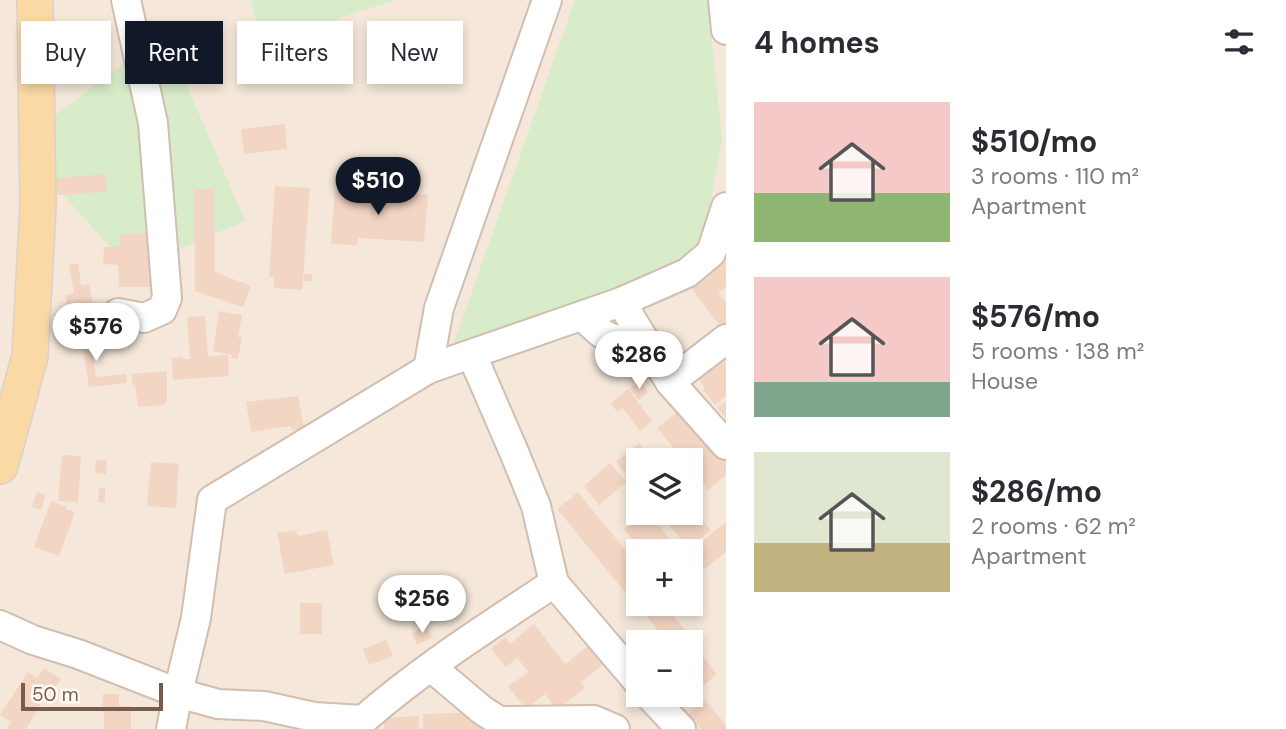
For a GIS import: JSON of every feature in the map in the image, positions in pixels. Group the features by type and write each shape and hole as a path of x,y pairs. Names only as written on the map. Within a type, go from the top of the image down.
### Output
{"main road":[{"path":"0,466 30,356 38,206 35,0"}],"street":[{"path":"118,313 144,318 162,310 167,298 153,123 126,0"},
{"path":"428,369 439,308 547,0"},
{"path":"723,0 726,30"},
{"path":"171,729 196,618 212,500 428,369 621,302 687,273 711,253 726,207"},
{"path":"621,302 670,382 726,445"},
{"path":"582,316 601,333 613,339 645,341"},
{"path":"670,382 726,338"},
{"path":"472,355 536,506 554,583 626,668"},
{"path":"0,625 33,640 78,654 178,693 218,704 264,706 363,725 387,699 554,583"},
{"path":"431,667 499,721 594,720 615,729"},
{"path":"660,707 681,729"}],"shaded area":[{"path":"0,0 726,0 726,729 0,729"}],"green space":[{"path":"250,0 395,0 331,21 257,21"},
{"path":"575,0 708,0 722,139 703,244 612,296 451,351"},
{"path":"125,62 125,84 186,84 245,221 131,270 17,144 96,84 111,84 111,73"}],"building":[{"path":"285,124 287,149 244,154 241,129"},
{"path":"106,174 107,192 57,195 56,178"},
{"path":"275,186 310,188 302,290 274,288 274,277 269,277"},
{"path":"194,189 214,189 215,272 251,286 243,307 195,291"},
{"path":"335,189 428,195 424,242 358,238 357,245 331,244"},
{"path":"157,233 155,287 119,287 118,265 103,264 104,247 121,246 120,234"},
{"path":"726,260 726,287 718,293 726,302 726,324 721,327 691,288"},
{"path":"78,263 81,285 89,284 94,309 85,311 86,315 69,318 65,295 74,293 69,265"},
{"path":"304,274 312,274 312,281 304,281"},
{"path":"219,311 242,315 238,359 213,351"},
{"path":"205,316 208,356 228,355 229,376 173,380 172,358 190,359 187,317"},
{"path":"88,323 96,377 126,374 127,383 89,387 79,324"},
{"path":"715,357 720,363 726,359 726,396 715,405 693,371"},
{"path":"167,371 167,402 163,405 138,407 132,374"},
{"path":"639,382 648,392 639,400 630,389"},
{"path":"628,389 652,421 640,431 623,408 617,412 611,403"},
{"path":"298,396 304,429 291,430 291,426 251,432 246,402"},
{"path":"726,401 726,419 717,407"},
{"path":"684,407 726,458 726,475 708,490 703,484 703,448 674,448 657,428"},
{"path":"626,454 626,474 616,462"},
{"path":"62,455 81,456 78,502 58,501"},
{"path":"96,460 107,460 106,474 95,473"},
{"path":"151,462 179,464 176,508 147,506"},
{"path":"610,463 626,482 599,505 584,486"},
{"path":"105,487 105,503 98,502 99,488"},
{"path":"37,492 45,495 41,510 32,507"},
{"path":"578,492 626,551 626,593 557,509"},
{"path":"51,501 75,512 59,556 34,547"},
{"path":"703,520 711,530 701,539 681,539 669,525 703,525"},
{"path":"726,522 726,552 703,570 703,540"},
{"path":"629,525 659,525 670,539 632,539 624,529"},
{"path":"296,530 298,536 327,530 334,565 285,574 277,533"},
{"path":"300,603 322,603 322,634 300,634"},
{"path":"647,616 674,616 685,630 658,630"},
{"path":"534,624 565,664 593,642 608,661 581,682 585,688 557,710 545,694 526,709 508,686 529,672 517,658 506,667 491,649 505,637 510,644"},
{"path":"426,626 432,637 417,645 412,633"},
{"path":"386,640 393,656 369,665 363,649"},
{"path":"703,657 717,674 703,684"},
{"path":"44,668 61,679 54,689 51,687 26,729 6,729 11,722 0,715 28,672 37,678"},
{"path":"103,694 119,694 119,706 131,706 131,729 104,729"},
{"path":"705,700 726,725 726,729 701,729 688,714 696,707 703,707"},
{"path":"478,712 482,716 482,729 423,729 423,714"},
{"path":"419,716 419,729 384,729 384,718"}]}
